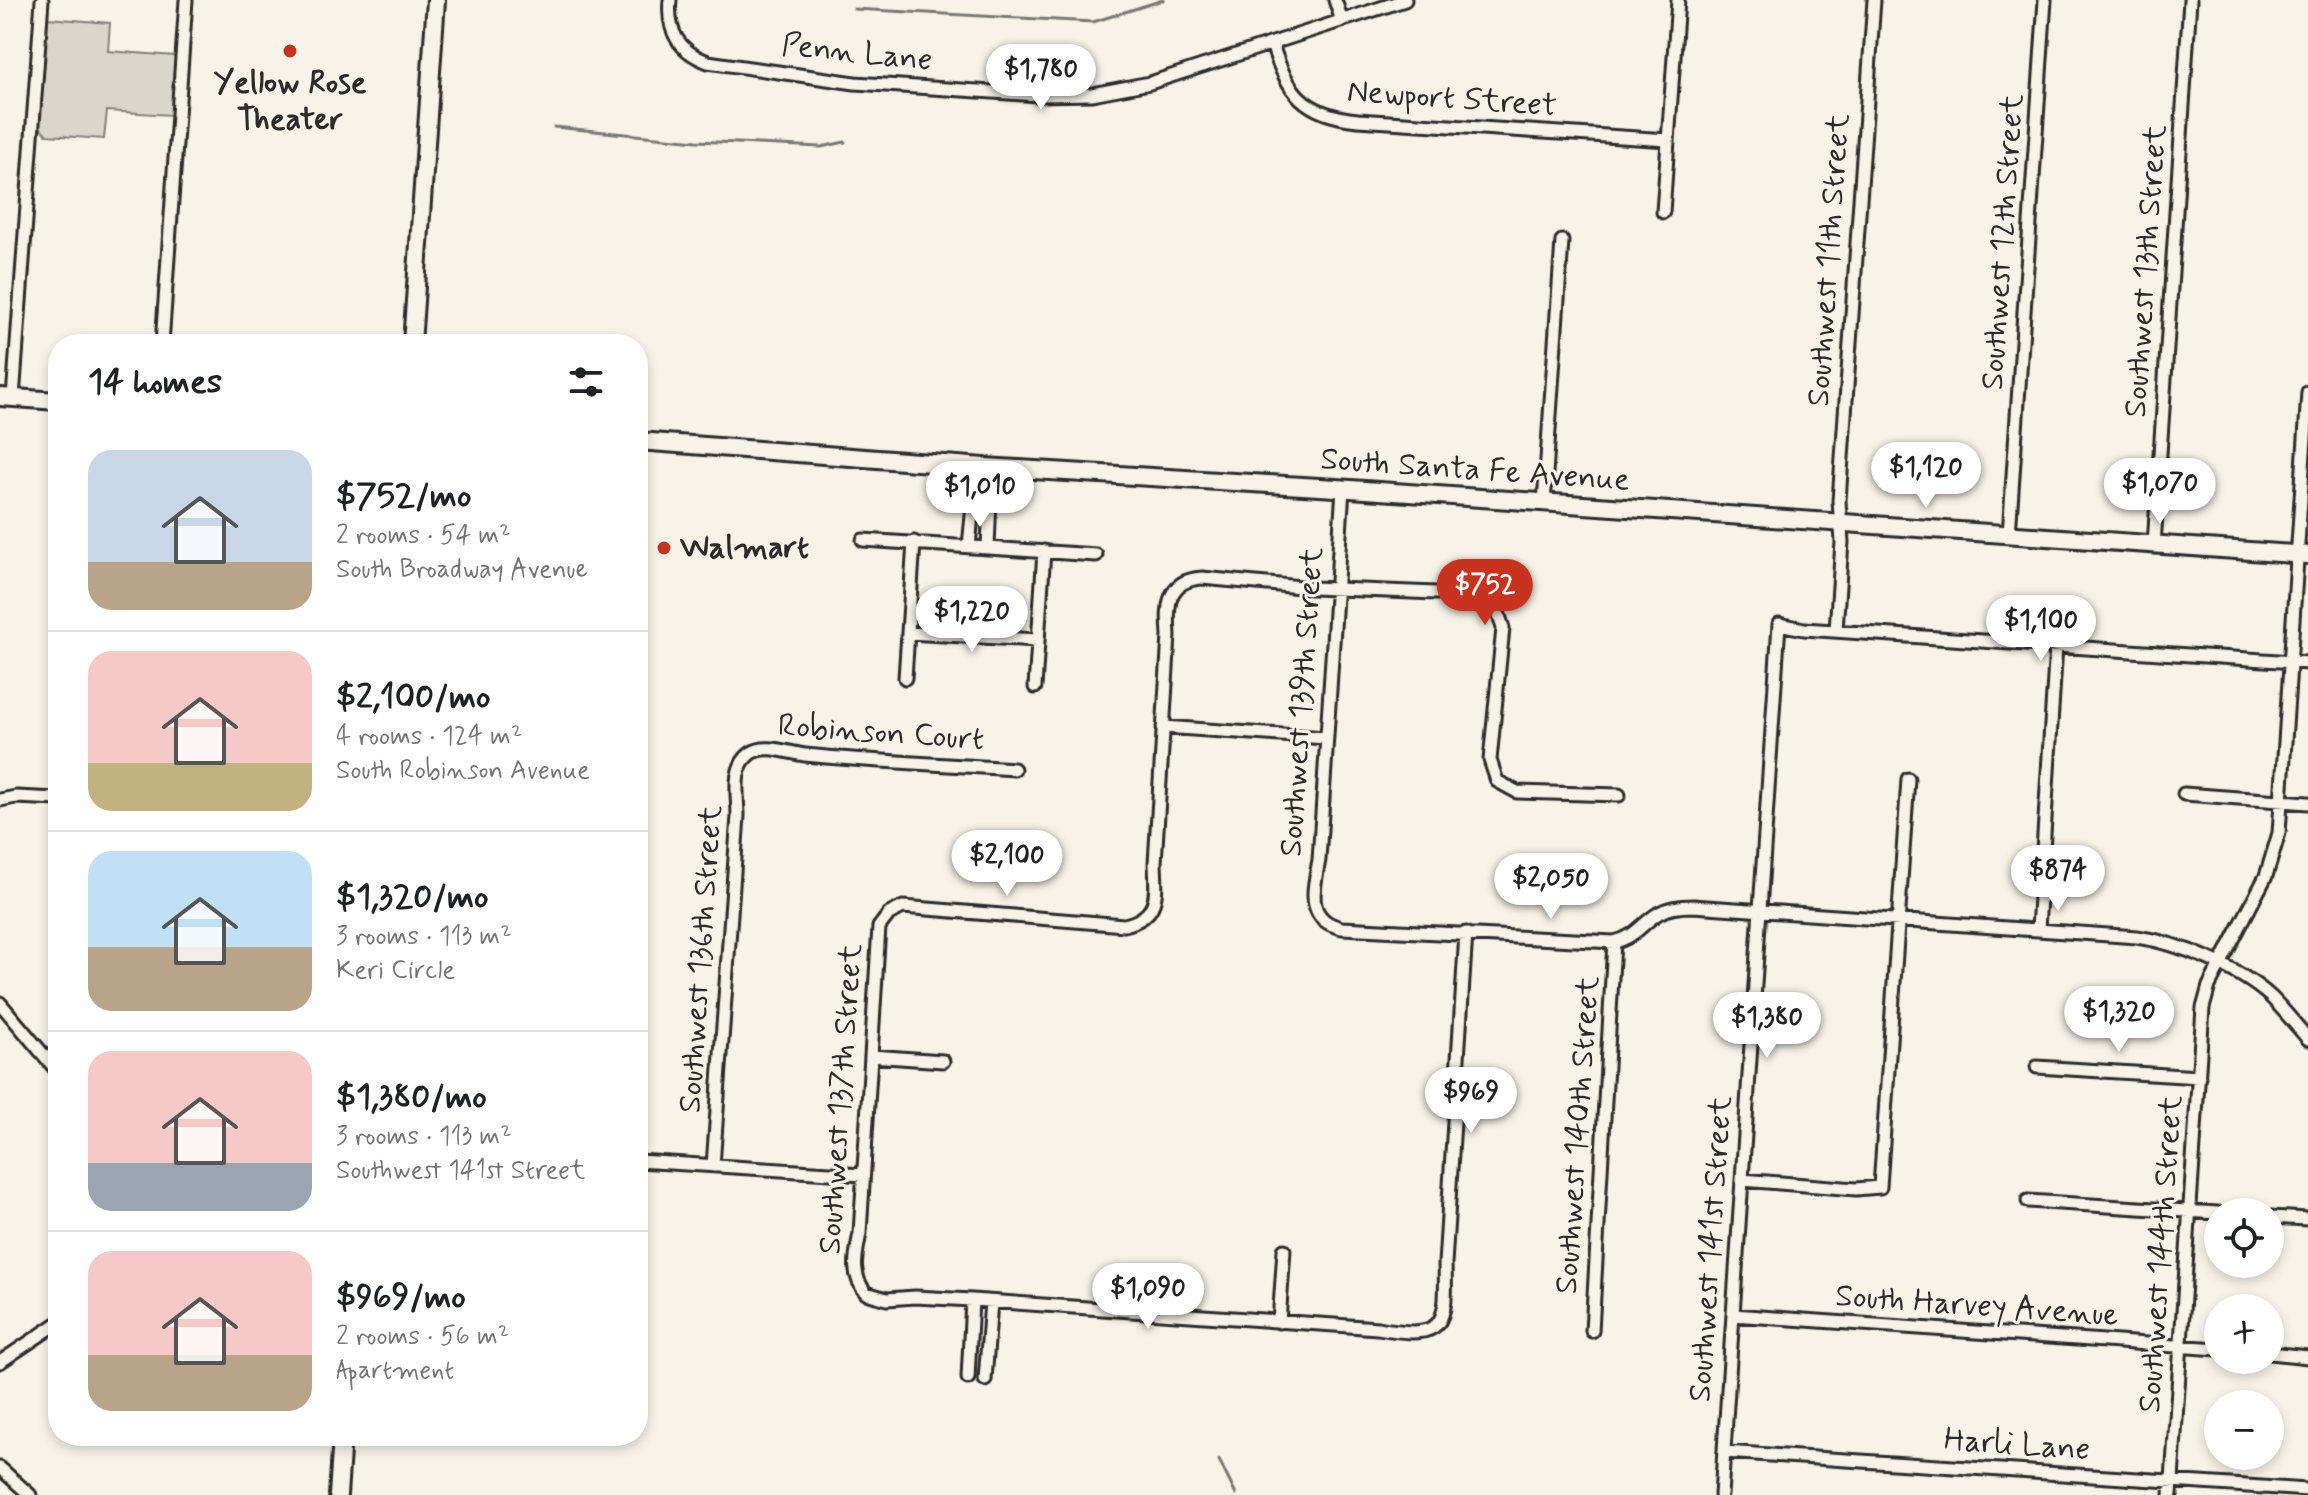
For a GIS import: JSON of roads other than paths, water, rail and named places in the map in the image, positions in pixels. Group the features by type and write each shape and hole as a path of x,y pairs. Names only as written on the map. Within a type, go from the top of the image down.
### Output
{"main road":[{"path":"413,334 436,0"},
{"path":"7,398 48,400"},
{"name":"South Santa Fe Avenue","path":"648,442 2303,555"},
{"path":"338,1495 341,1446"}],"street":[{"path":"7,398 42,0"},
{"path":"163,334 186,0"},
{"name":"Penn Lane","path":"670,0 670,23 679,44 693,56 708,62 855,83 1065,95 1134,87 1405,0"},
{"path":"1335,0 1342,21"},
{"path":"1663,212 1678,0"},
{"name":"Southwest 11th Street","path":"1836,630 1841,553 1839,498 1874,0"},
{"name":"Southwest 12th Street","path":"2009,535 2045,0"},
{"name":"Southwest 13th Street","path":"2154,545 2190,0"},
{"name":"Newport Street","path":"1272,44 1290,87 1307,105 1329,115 1373,121 1668,140"},
{"path":"1544,503 1562,241"},
{"name":"Southwest 144th Street","path":"2171,1495 2205,997 2271,864 2279,833 2291,662 2303,555 2308,392"},
{"path":"969,546 974,495 984,467"},
{"path":"984,467 990,497 988,548"},
{"name":"Southwest 139th Street","path":"1343,488 1314,904 1321,918 1342,928 1466,933"},
{"path":"863,540 1096,555"},
{"path":"905,678 914,542"},
{"path":"1035,687 1044,551"},
{"path":"1326,738 1163,727 1169,635 1167,609 1179,586 1202,578 1461,594 1480,596 1495,603 1503,628 1490,760 1497,781 1517,792 1619,795"},
{"name":"Southwest 141st Street","path":"1721,1495 1779,624 1836,630"},
{"path":"1836,630 2308,663"},
{"path":"908,633 1038,640"},
{"path":"2038,929 2056,646"},
{"name":"Southwest 137th Street","path":"972,1300 872,1297 862,1289 855,1272 879,927 889,914 903,907 1124,925 1134,923 1148,913 1156,891 1163,727"},
{"name":"Robinson Court","path":"746,757 766,748 818,756 1014,769"},
{"name":"Southwest 136th Street","path":"713,1166 738,816 737,776 746,757"},
{"path":"1742,1180 1856,1189 1880,1187 1908,779"},
{"path":"2184,794 2308,803"},
{"path":"0,800 16,797 48,799"},
{"path":"968,1378 972,1300 1378,1328 1410,1333 1427,1331 1437,1324 1447,1301 1445,1264 1466,933 1614,942 1634,935 1661,911 1680,906 2149,938 2176,946 2248,981 2271,998 2308,1039"},
{"name":"Southwest 140th Street","path":"1592,1331 1614,942"},
{"path":"0,1003 48,1060"},
{"path":"871,1056 943,1061"},
{"path":"2037,1067 2199,1077"},
{"path":"648,1162 863,1175"},
{"path":"2028,1201 2204,1212"},
{"path":"2284,1218 2308,1219"},
{"path":"1279,1322 1284,1250"},
{"path":"985,1380 991,1302"},
{"name":"South Harvey Avenue","path":"1733,1315 2204,1348"},
{"path":"0,1362 48,1330"},
{"path":"969,1353 987,1355"},
{"path":"2284,1354 2308,1357"},
{"name":"Harli Lane","path":"1724,1452 2308,1490"},
{"path":"0,1468 30,1495"}],"waterway":[{"path":"854,9 1093,22 1163,0"},
{"path":"554,127 697,141 821,147 845,142"},
{"path":"1219,1460 1236,1495"}],"place":[{"name":"Yellow Rose Theater","path":"290,51"},
{"name":"Walmart","path":"664,548"}]}
